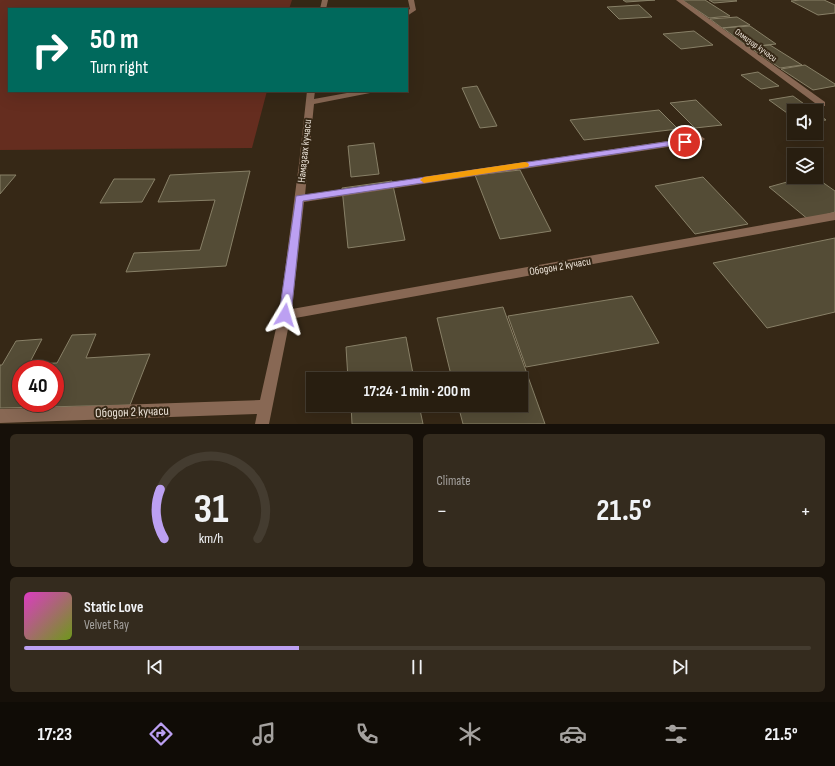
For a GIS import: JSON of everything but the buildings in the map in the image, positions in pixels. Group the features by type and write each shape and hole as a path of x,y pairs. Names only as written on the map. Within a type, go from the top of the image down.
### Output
{"street":[{"path":"408,13 413,10 411,0"},
{"name":"Олмизор кучаси","path":"679,0 822,104"},
{"path":"310,97 360,92"},
{"name":"Намазгах кучаси","path":"262,424 285,315 304,164 310,97"},
{"path":"299,198 701,139"},
{"name":"Ободон 2 кучаси","path":"285,315 835,216"},
{"name":"Ободон 2 кучаси","path":"0,416 265,407"}],"shaded area":[{"path":"0,0 292,0 289,8 8,8 8,92 267,92 252,148 0,150"}],"slow traffic":[{"path":"424,180 525,165"}],"route":[{"path":"285,315 299,198 685,142"}]}
